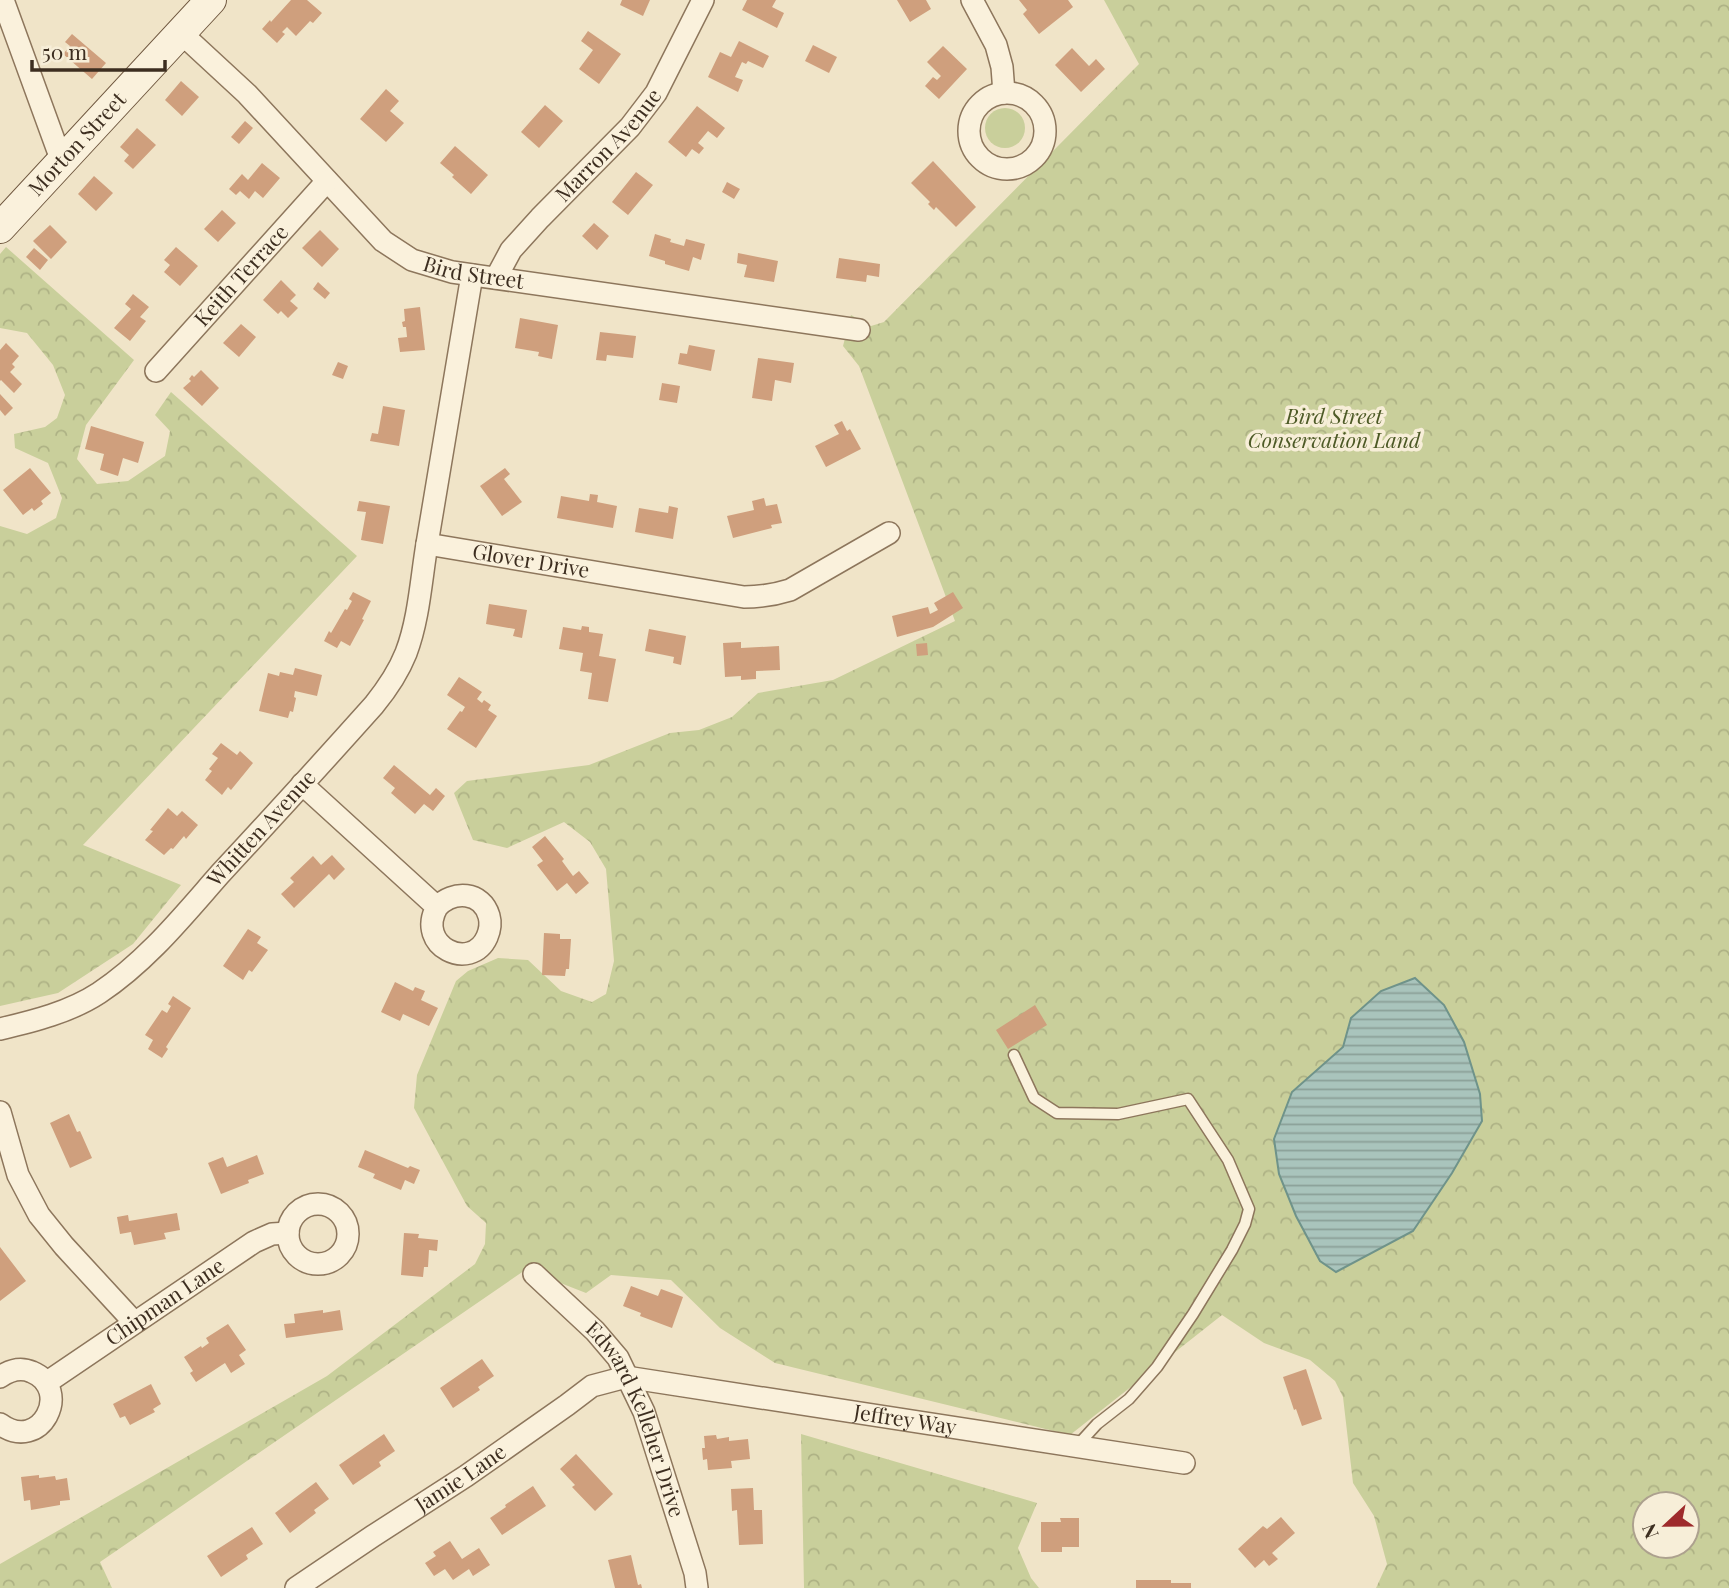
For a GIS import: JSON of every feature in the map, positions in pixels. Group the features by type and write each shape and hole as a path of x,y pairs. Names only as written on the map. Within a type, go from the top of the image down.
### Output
{"street":[{"path":"3,0 62,162"},
{"name":"Morton Street","path":"0,228 211,0"},
{"name":"Marron Avenue","path":"496,278 511,250 630,127 656,93 704,0"},
{"path":"972,0 996,45 1002,67 1004,93"},
{"name":"Bird Street","path":"181,33 247,94 383,241 412,260 446,271 859,330"},
{"name":"Keith Terrace","path":"156,371 327,181"},
{"path":"427,544 472,275"},
{"name":"Glover Drive","path":"427,544 755,597 790,590 890,533"},
{"name":"Whitten Avenue","path":"0,1029 70,1008 97,994 124,975 165,935 374,705 397,673 407,652 414,626 427,544"},
{"path":"302,784 437,907"},
{"path":"0,1112 18,1175 39,1215 134,1322"},
{"name":"Chipman Lane","path":"46,1383 254,1242 272,1234 288,1233"},
{"name":"Edward Kelleher Drive","path":"534,1274 594,1331 618,1358 644,1412 695,1573 697,1588"},
{"path":"0,1377 13,1370 26,1370 37,1374 46,1383 51,1406 46,1418 32,1430 8,1430 0,1424"},
{"name":"Jeffrey Way","path":"626,1377 1184,1463"},
{"name":"Jamie Lane","path":"296,1588 484,1464 592,1385 626,1377"}],"lane":[{"path":"1014,1055 1034,1098 1057,1113 1118,1114 1188,1099 1228,1160 1249,1209 1233,1250 1157,1367 1129,1399 1097,1424 1076,1447"}],"green space":[{"name":"Bird Street Conservation Land","path":"1104,0 1729,0 1729,1588 1376,1588 1387,1564 1374,1516 1353,1483 1343,1397 1335,1381 1310,1360 1264,1343 1222,1315 1070,1435 775,1363 720,1328 671,1280 611,1275 586,1293 540,1275 531,1266 100,1562 112,1588 0,1588 0,1564 327,1376 475,1264 485,1244 486,1223 467,1206 414,1108 417,1075 456,981 468,971 498,958 528,960 561,991 592,1002 606,994 614,961 606,869 590,842 564,822 507,848 473,840 454,793 467,781 589,765 670,733 699,730 732,717 758,693 833,680 955,621 859,366 843,346 851,315 871,326 884,322 1139,64"},
{"path":"1005,108 1013,109 1019,114 1024,120 1024,136 1019,142 1013,147 1005,148 997,147 991,142 986,136 985,128 986,120 991,114 997,109"},
{"path":"6,247 134,360 86,425 77,459 97,484 128,481 165,456 170,431 155,415 171,392 357,556 83,845 181,885 133,944 58,993 0,1006 0,526 27,534 56,518 62,498 48,463 15,448 14,434 45,427 57,418 65,395 53,365 27,333 0,328 0,254"},
{"path":"801,1434 1037,1503 1018,1548 1031,1578 1039,1588 804,1588"}],"water":[{"path":"1415,978 1444,1005 1464,1042 1480,1094 1482,1121 1452,1173 1413,1231 1336,1272 1320,1261 1296,1216 1279,1174 1274,1139 1292,1092 1343,1047 1351,1018 1381,991"}],"building":[{"path":"291,0 307,0 322,13 296,36 287,27 277,43 262,29"},
{"path":"622,0 650,0 643,16 620,5"},
{"path":"747,0 776,0 772,7 784,13 777,28 742,10"},
{"path":"897,0 926,0 931,9 910,22"},
{"path":"1019,0 1068,0 1073,7 1039,34 1023,14 1027,10"},
{"path":"588,31 621,54 599,84 579,69 593,50 581,41"},
{"path":"72,34 106,63 92,79 63,54 70,46 65,42"},
{"path":"739,41 769,56 763,68 748,61 746,64 742,62 735,77 743,80 738,92 708,77 720,52 731,57"},
{"path":"813,45 837,57 829,73 805,61"},
{"path":"943,46 967,69 939,99 925,86 933,77 937,80 941,76 927,62"},
{"path":"1072,48 1089,66 1096,59 1105,69 1081,92 1055,65"},
{"path":"181,81 199,97 182,116 165,100"},
{"path":"386,89 399,101 390,111 404,123 386,142 360,119"},
{"path":"545,105 563,121 539,148 521,132"},
{"path":"697,106 725,128 717,138 708,131 698,143 704,148 699,154 692,149 686,157 668,142"},
{"path":"245,121 253,128 239,144 231,137"},
{"path":"137,128 156,145 133,169 124,161 129,155 120,147"},
{"path":"455,146 488,175 471,194 440,163"},
{"path":"933,161 976,207 956,227 936,207 934,210 928,204 930,202 911,183"},
{"path":"262,163 280,178 263,198 255,191 249,199 240,191 236,195 229,189 242,174 248,180"},
{"path":"636,172 653,185 628,215 612,202"},
{"path":"94,176 113,193 96,211 78,194"},
{"path":"727,182 740,189 734,199 722,192"},
{"path":"222,210 236,223 218,242 204,229"},
{"path":"594,223 609,236 597,250 582,236"},
{"path":"50,225 67,242 51,259 33,241"},
{"path":"320,230 339,249 322,267 302,248"},
{"path":"655,234 684,246 686,239 705,244 701,260 693,257 689,271 649,256"},
{"path":"176,247 198,266 180,286 164,272 170,265 164,260"},
{"path":"34,248 48,260 40,270 26,257"},
{"path":"738,253 778,261 774,282 744,277 747,265 737,263"},
{"path":"839,258 880,264 879,277 867,275 866,282 836,278"},
{"path":"281,280 296,295 290,301 298,308 288,318 281,311 278,314 263,300"},
{"path":"318,282 330,293 325,299 313,289"},
{"path":"133,294 149,307 140,317 146,321 130,341 114,328 131,309 125,304"},
{"path":"420,307 425,350 400,352 398,338 407,337 406,327 403,327 402,322 405,321 404,309"},
{"path":"520,318 558,325 552,359 538,356 539,352 515,348"},
{"path":"241,324 256,337 239,357 223,343"},
{"path":"600,332 636,336 633,358 607,355 606,361 596,360"},
{"path":"6,343 19,356 12,364 15,367 10,372 22,384 14,393 0,381 0,350"},
{"path":"689,345 715,350 711,371 678,364 680,353 687,354"},
{"path":"758,358 794,363 791,383 775,380 772,401 752,398"},
{"path":"338,362 348,366 343,379 332,375"},
{"path":"201,370 219,388 202,406 183,388 191,381 189,379 192,375 194,377"},
{"path":"662,383 680,386 677,403 659,400"},
{"path":"0,394 13,408 5,416 0,410"},
{"path":"383,406 405,410 399,446 370,441 372,433 378,434"},
{"path":"842,421 847,431 850,429 861,449 826,467 815,446 839,434 834,425"},
{"path":"91,426 144,442 138,463 123,458 118,476 100,470 104,454 85,449"},
{"path":"30,468 51,493 41,501 43,504 23,515 3,490"},
{"path":"505,468 510,474 504,479 522,502 502,516 480,486"},
{"path":"590,494 598,495 597,502 617,506 613,528 557,518 561,496 589,501"},
{"path":"764,498 766,506 777,504 782,523 733,538 727,516 754,510 752,501"},
{"path":"359,501 390,506 383,544 361,540 366,512 357,511"},
{"path":"669,506 678,508 673,539 635,532 639,508 668,513"},
{"path":"353,592 371,601 350,646 341,641 337,648 324,641 345,609 347,610"},
{"path":"953,592 963,608 933,627 897,637 892,616 928,607 930,614 938,610 934,603"},
{"path":"489,604 527,610 522,638 513,636 515,629 486,624"},
{"path":"582,626 589,627 589,632 603,634 599,656 616,659 608,702 588,699 592,673 580,671 583,653 559,649 563,627 581,630"},
{"path":"649,629 686,636 681,665 673,663 674,657 645,651"},
{"path":"741,642 741,648 779,646 780,670 756,671 756,679 725,677 723,643"},
{"path":"927,643 928,655 917,656 916,644"},
{"path":"295,668 322,675 317,696 295,691 293,712 290,711 288,718 259,711 268,673 279,676 280,672 293,675"},
{"path":"459,677 482,692 477,699 491,705 488,710 497,716 476,748 447,729 465,707 447,695"},
{"path":"221,743 237,755 240,751 253,763 231,790 228,787 222,795 205,780 212,771 209,769 218,758 212,754"},
{"path":"394,765 430,795 436,788 445,796 433,811 424,804 415,814 391,793 395,788 383,778"},
{"path":"168,808 177,816 182,811 198,825 186,839 184,836 164,855 145,840"},
{"path":"545,836 564,859 562,861 573,876 579,871 589,883 576,894 567,883 557,891 537,865 543,861 532,847"},
{"path":"332,855 345,869 334,880 329,874 294,908 281,894 294,882 290,878 313,856 321,865"},
{"path":"248,929 261,937 257,943 268,950 243,980 223,966"},
{"path":"544,933 560,934 560,939 571,939 569,969 566,969 565,976 542,975"},
{"path":"395,982 413,991 415,987 425,991 421,1000 438,1008 429,1026 403,1014 400,1021 381,1012"},
{"path":"173,996 191,1008 162,1058 148,1049 153,1040 145,1035 162,1010 167,1013"},
{"path":"1035,1005 1047,1025 1008,1049 996,1030"},
{"path":"69,1114 92,1158 70,1168 50,1123"},
{"path":"365,1150 408,1168 410,1166 420,1170 414,1184 405,1180 401,1190 373,1178 375,1174 358,1167"},
{"path":"257,1155 264,1174 221,1194 208,1163 223,1157 227,1167"},
{"path":"177,1213 180,1230 164,1233 166,1239 134,1245 131,1232 120,1234 117,1217 128,1215 129,1221"},
{"path":"404,1233 438,1240 437,1251 429,1250 428,1267 424,1267 423,1277 401,1275"},
{"path":"0,1247 26,1281 0,1301"},
{"path":"631,1286 658,1296 661,1289 683,1297 672,1328 640,1316 641,1313 623,1306"},
{"path":"323,1310 323,1313 340,1310 343,1330 286,1338 284,1324 295,1323 294,1314"},
{"path":"228,1324 246,1350 239,1355 245,1364 231,1373 225,1363 196,1382 184,1357 209,1343 206,1338"},
{"path":"482,1359 494,1376 478,1387 480,1390 453,1408 440,1388"},
{"path":"1306,1369 1322,1419 1302,1426 1283,1377"},
{"path":"151,1384 161,1404 153,1409 155,1412 130,1425 125,1416 120,1418 113,1404"},
{"path":"384,1434 395,1451 379,1462 381,1466 353,1485 339,1465"},
{"path":"716,1435 717,1439 729,1437 729,1441 748,1439 750,1459 731,1461 732,1468 708,1470 707,1459 703,1460 704,1436"},
{"path":"576,1454 613,1494 595,1511 572,1487 575,1485 560,1469"},
{"path":"39,1475 39,1478 55,1476 56,1480 67,1478 70,1500 60,1501 60,1505 31,1510 30,1500 24,1501 21,1477"},
{"path":"316,1482 329,1499 290,1533 275,1513"},
{"path":"533,1486 546,1506 502,1535 490,1518"},
{"path":"753,1488 754,1510 762,1510 763,1544 739,1545 737,1510 732,1511 731,1489"},
{"path":"1281,1517 1295,1533 1272,1553 1278,1559 1269,1566 1264,1560 1255,1568 1238,1549 1263,1526 1267,1529"},
{"path":"1060,1518 1079,1518 1079,1547 1062,1547 1062,1552 1041,1552 1041,1522 1061,1522"},
{"path":"252,1527 263,1544 246,1555 248,1559 221,1577 207,1556"},
{"path":"450,1541 462,1559 479,1548 490,1565 473,1576 469,1569 453,1580 445,1569 434,1576 425,1563 436,1556 433,1552"},
{"path":"631,1555 638,1585 641,1584 642,1588 615,1588 608,1560"},
{"path":"1136,1580 1171,1580 1171,1583 1191,1583 1191,1588 1136,1588"}]}
